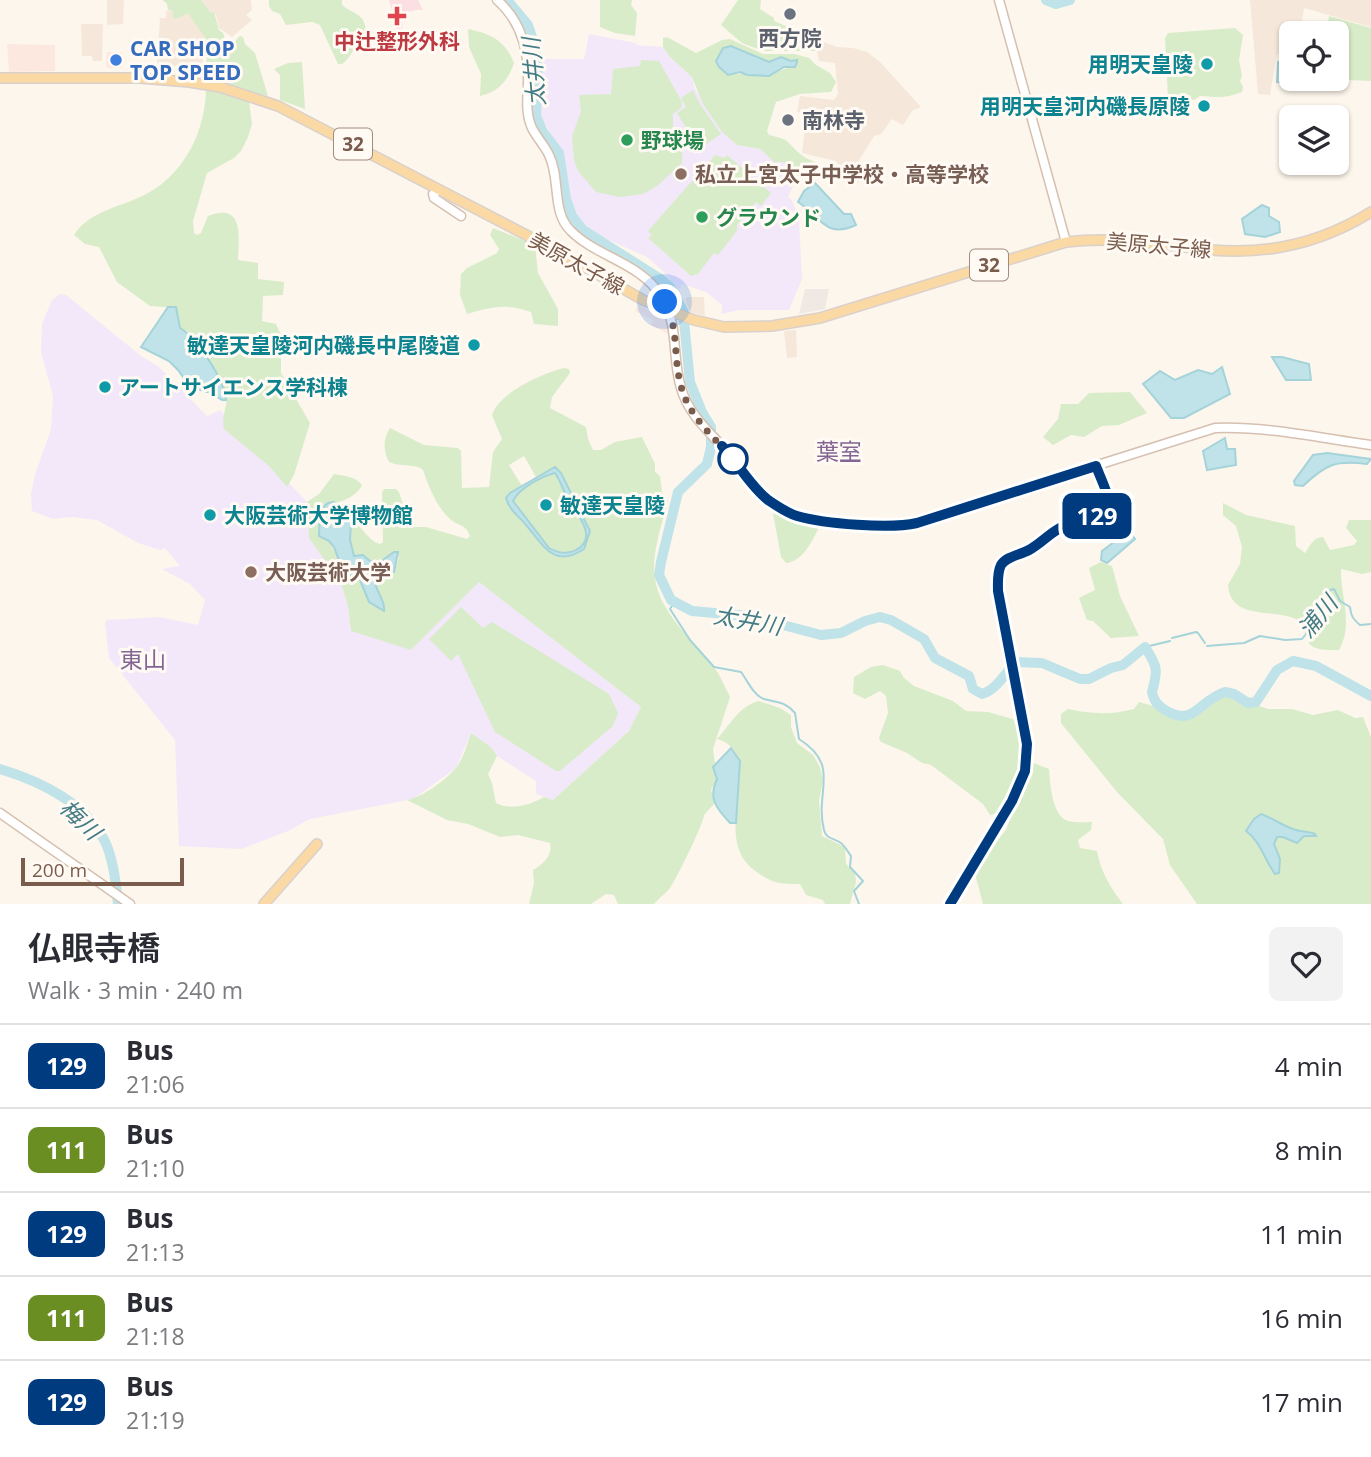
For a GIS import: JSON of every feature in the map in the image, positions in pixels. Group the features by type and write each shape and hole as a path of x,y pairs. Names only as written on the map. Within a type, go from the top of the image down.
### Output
{"main road":[{"name":"美原太子線","path":"0,78 140,78 189,82 220,88 278,106 558,252 643,300 688,318 724,327 772,326 808,321 1066,242 1120,239 1244,251 1300,244 1334,232 1371,212"},
{"path":"264,904 317,844"}],"street":[{"path":"497,0 515,20 524,40 528,67 528,116 531,127 549,155 564,223 583,241 633,269 659,292 673,313 681,388 690,410 765,497 777,506 797,516 872,525 898,526 917,523 1215,428 1230,427 1371,445"},
{"path":"999,0 1066,242"},
{"path":"439,190 433,194 434,198 461,216"},
{"path":"950,904 1012,801 1025,771 1027,744 998,591 998,572 1003,562 1029,551 1061,527 1098,516 1107,509 1108,493 1101,483 1096,466"},
{"path":"0,813 127,902"}],"shaded area":[{"path":"107,0 124,0 123,24 107,25"},
{"path":"201,0 251,0 252,10 246,15 252,20 232,37 219,28 216,15 211,13"},
{"name":"中辻整形外科","path":"389,0 418,0 423,10 401,14 403,27 398,32"},
{"path":"1250,0 1371,0 1371,27 1304,8 1302,21 1279,21 1279,54 1270,95 1258,94"},
{"path":"166,11 173,11 173,18 179,18 188,12 202,31 206,42 202,67 157,65 160,18 166,18"},
{"path":"81,24 103,24 102,61 93,61 92,56 82,56"},
{"name":"私立上宮太子中学校・高等学校","path":"589,34 636,45 663,47 692,77 695,89 737,145 760,149 774,162 781,162 793,168 796,179 788,197 792,200 799,220 802,279 789,310 739,310 722,314 722,305 706,292 682,284 679,290 647,257 593,233 576,216 564,158 541,116 540,93 543,59 584,59"},
{"path":"821,41 837,47 867,52 880,62 921,107 912,111 903,125 892,119 881,134 874,136 855,167 863,173 859,183 855,181 852,186 839,180 842,171 836,161 802,153 807,113 797,112 800,96 834,100 838,94 835,63 819,61 817,51"},
{"path":"7,44 55,45 55,71 9,72"},
{"path":"107,52 122,52 121,68 106,66"},
{"path":"805,289 829,289 825,309 799,314"},
{"name":"大阪芸術大学","path":"60,294 66,295 141,356 158,366 207,416 220,410 307,502 309,538 341,583 348,606 351,631 474,578 641,707 629,731 553,800 536,794 536,781 497,756 491,747 471,733 456,768 413,799 310,819 288,831 241,849 179,846 175,740 109,658 105,623 107,620 159,617 198,625 205,600 190,584 162,569 180,566 165,548 160,550 138,543 97,520 71,517 53,519 32,511 31,494 51,429 53,396 41,352 42,324 52,300"},
{"path":"704,297 705,316 690,312 685,299"},
{"path":"638,305 669,319 672,336 651,325 653,320 635,311"},
{"path":"796,330 797,357 787,358 784,331"}],"green space":[{"path":"163,0 201,0 211,13 214,12 227,45 240,36 243,37 245,44 255,53 268,96 202,79 210,45 188,13 173,18 173,11 168,10"},
{"path":"269,0 342,0 342,5 362,19 366,29 349,57 342,64 338,64 320,25 312,22 286,25 280,14 272,11"},
{"path":"600,0 632,0 631,5 637,13 635,36 600,27"},
{"path":"738,0 761,0 760,9 774,18 774,21 821,41 817,51 763,51 742,43 721,25"},
{"path":"1329,16 1346,21 1328,21"},
{"path":"1349,22 1371,28 1371,81 1349,80"},
{"path":"1235,28 1243,35 1239,60 1242,92 1225,97 1200,96 1194,100 1168,98 1165,38 1168,33"},
{"path":"468,29 484,33 502,43 514,63 502,85 480,96 481,74 469,47"},
{"path":"667,37 696,53 722,40 730,39 763,54 795,54 809,58 830,73 836,82 831,92 800,94 776,102 767,131 769,135 786,141 801,155 820,165 803,178 796,179 793,168 782,162 774,162 760,149 737,145 722,132 703,104 692,77 663,47 663,38","holes":["734,46 769,62 779,57 797,60 795,67 773,73 728,75"]},
{"name":"野球場","path":"641,60 659,61 682,102 681,108 673,114 673,129 679,132 682,143 682,163 657,186 643,194 619,197 596,192 578,171 574,160 572,136 581,112 579,95 611,94 613,69 640,66"},
{"path":"302,62 305,109 280,100 280,75 274,69 288,63"},
{"path":"206,87 249,101 252,124 241,151 207,173 193,221 194,233 201,233 208,216 220,213 234,217 239,241 238,260 258,263 258,279 284,282 283,295 263,296 262,321 276,324 285,344 281,356 281,373 310,423 294,475 287,487 269,466 224,429 227,396 188,332 180,328 176,308 150,306 117,282 99,247 85,244 74,235 98,214 148,193 173,173 183,161 198,133"},
{"path":"693,90 721,134 699,149 677,113 686,107 681,98"},
{"name":"グラウンド","path":"715,155 724,158 727,155 771,193 761,206 756,202 718,255 714,253 698,274 691,276 648,238 652,235 648,231"},
{"path":"493,228 535,245 538,273 558,309 558,326 534,324 531,312 514,308 492,308 467,314 460,295 461,274 467,268 497,253 499,249 490,235"},
{"path":"564,368 569,369 570,373 552,397 550,408 586,427 593,450 642,437 655,464 655,472 660,476 662,493 668,501 655,552 656,585 669,613 718,673 730,697 713,749 713,767 717,779 711,790 715,803 704,815 695,840 673,883 654,904 618,904 614,895 606,894 591,904 529,904 534,883 533,870 549,856 550,843 518,835 500,837 468,824 447,820 407,800 433,788 455,769 463,757 471,733 491,747 497,756 488,774 496,803 514,807 527,805 544,797 553,800 629,731 641,707 479,582 411,650 351,631 348,606 341,583 309,538 307,502 319,494 334,474 359,482 362,485 354,495 320,510 320,518 343,569 360,580 369,602 379,606 383,600 376,589 374,577 381,571 394,572 399,557 394,552 380,562 354,556 350,540 353,521 372,540 380,544 383,542 384,489 396,489 399,492 413,527 426,527 467,539 470,536 464,527 450,519 441,508 430,490 423,470 389,462 385,445 390,428 424,445 458,448 461,451 462,488 489,487 493,452 502,439 492,415 496,407 522,385","holes":["524,456 536,477 522,486 509,465"]},
{"path":"1130,392 1147,413 1119,425 1102,426 1084,437 1071,435 1053,445 1043,437 1058,419 1061,404 1078,404 1089,393"},
{"path":"1223,503 1246,515 1295,526 1296,546 1305,553 1312,542 1320,537 1323,537 1330,550 1354,545 1357,541 1346,528 1349,520 1371,520 1371,572 1362,574 1341,569 1346,630 1339,650 1323,650 1311,646 1308,640 1309,630 1300,622 1289,617 1250,610 1239,606 1232,598 1228,585 1240,564 1242,547 1236,526 1223,515"},
{"path":"773,513 822,522 808,548 793,561 786,563 781,557"},
{"path":"1101,562 1112,566 1120,596 1139,636 1111,638 1093,621 1087,620 1079,598 1095,590 1089,568"},
{"path":"461,607 483,628 492,622 609,694 618,713 613,726 560,771 495,732 458,654 451,661 429,639"},
{"path":"883,665 900,671 914,686 953,701 966,711 988,712 1013,719 1021,741 1020,763 1007,800 996,813 990,815 983,804 931,765 881,742 879,738 888,713 886,696 880,691 865,699 853,693 854,677 871,667"},
{"path":"1220,693 1268,709 1292,709 1313,715 1338,710 1355,718 1363,717 1371,737 1371,904 1197,904 1170,865 1163,839 1117,792 1061,723 1061,714 1068,709 1109,713 1134,709 1139,702 1170,711 1195,711 1205,701"},
{"path":"759,701 791,715 791,727 797,743 813,755 820,767 823,780 819,801 822,836 845,847 846,864 855,873 856,882 850,904 825,904 823,900 806,895 800,884 771,880 754,870 741,855 736,837 738,761 732,747 717,739 740,712"},
{"path":"1031,762 1049,769 1055,806 1063,818 1071,822 1092,822 1091,830 1078,840 1080,848 1097,851 1107,879 1123,904 983,904 974,870 1006,830"}],"water":[{"path":"731,46 769,62 781,57 797,62 795,67 784,67 769,76 740,72 728,75 716,61 723,48"},
{"path":"815,183 844,214 851,214 856,225 846,229 830,228 798,202 804,191"},
{"path":"1262,205 1269,208 1269,216 1279,222 1280,232 1265,237 1245,234 1242,219"},
{"path":"168,307 176,307 180,328 194,340 209,360 221,382 226,400 190,387 169,361 141,347"},
{"path":"1272,357 1309,364 1311,380 1286,380"},
{"path":"1222,367 1230,394 1184,418 1171,418 1143,384 1160,371 1175,380 1198,370 1212,374"},
{"path":"1225,438 1227,449 1235,449 1236,465 1207,470 1203,451"},
{"path":"1327,453 1371,459 1367,464 1332,465 1303,486 1295,485 1294,481 1313,455"},
{"path":"555,467 561,473 590,531 584,549 565,557 550,552 509,506 506,498","holes":["555,473 585,527 586,540 576,550 569,552 549,548 513,501 525,488"]},
{"path":"334,502 342,517 351,522 350,540 354,556 363,555 370,561 380,562 398,552 394,572 380,571 374,577 384,611 369,602 360,580 342,569 334,547 319,536 320,510 328,503"},
{"path":"1126,533 1131,533 1135,539 1107,563 1101,560 1102,551"},
{"path":"731,748 740,761 736,823 730,823 725,818 713,797 717,779 713,767"},
{"path":"1261,814 1316,836 1304,836 1297,843 1277,837 1274,844 1280,859 1279,873 1275,874 1259,845 1246,831"}],"waterway":[{"name":"太井川","path":"507,0 528,25 535,46 538,73 536,116 543,132 559,153 566,199 572,216 583,230 662,280 670,287 683,311 690,382 711,427 711,447 707,464 678,492 659,575 671,600 692,611 749,616 821,635 841,633 880,617 891,620 924,639 935,658 969,676 973,689 982,694 996,685 1015,662 1042,663 1080,679 1089,679 1123,665 1145,647 1156,669 1152,692 1154,698 1160,706 1175,715 1190,714 1225,692 1248,703 1256,702 1277,670 1293,661 1316,666 1371,696"},
{"path":"1046,0 1056,4 1070,0"},
{"name":"浦川","path":"1207,646 1244,643 1260,636 1285,640 1302,639 1311,621 1325,605 1330,590 1334,589 1340,601 1350,607 1354,619 1360,625 1371,624"},
{"path":"674,603 670,609 690,640 714,667 741,672 760,697 784,704 795,713 799,739 812,749 820,759 823,769 822,816 825,833 845,847 851,856 850,867 863,881 854,891 859,904"},
{"name":"浦川","path":"1172,638 1196,632 1205,643"},
{"name":"浦川","path":"1145,647 1170,641"},
{"name":"梅川","path":"0,769 31,780 62,796 88,818 107,846 118,904"}],"bus line":[{"name":"129","path":"722,446 765,497 777,506 797,516 872,525 898,526 917,523 1096,466 1101,483 1108,493 1107,509 1098,516 1061,527 1029,551 1003,562 998,572 998,591 1027,744 1025,771 1012,801 950,904"}],"place":[{"name":"西方院","path":"790,14"},
{"name":"中辻整形外科","path":"397,16"},
{"name":"CAR SHOP TOP SPEED","path":"116,60"},
{"name":"用明天皇陵","path":"1207,64"},
{"name":"用明天皇河内磯長原陵","path":"1204,106"},
{"name":"南林寺","path":"788,120"},
{"name":"野球場","path":"627,140"},
{"name":"私立上宮太子中学校・高等学校","path":"681,174"},
{"name":"グラウンド","path":"702,217"},
{"name":"敏達天皇陵河内磯長中尾陵道","path":"474,345"},
{"name":"アートサイエンス学科棟","path":"105,387"},
{"name":"敏達天皇陵","path":"546,505"},
{"name":"大阪芸術大学博物館","path":"210,515"},
{"name":"大阪芸術大学","path":"251,572"}],"district":[{"name":"葉室","path":"839,451"},
{"name":"東山","path":"143,659"}],"route":[{"path":"665,302 674,324 678,376 690,410 738,464 733,459"}]}
